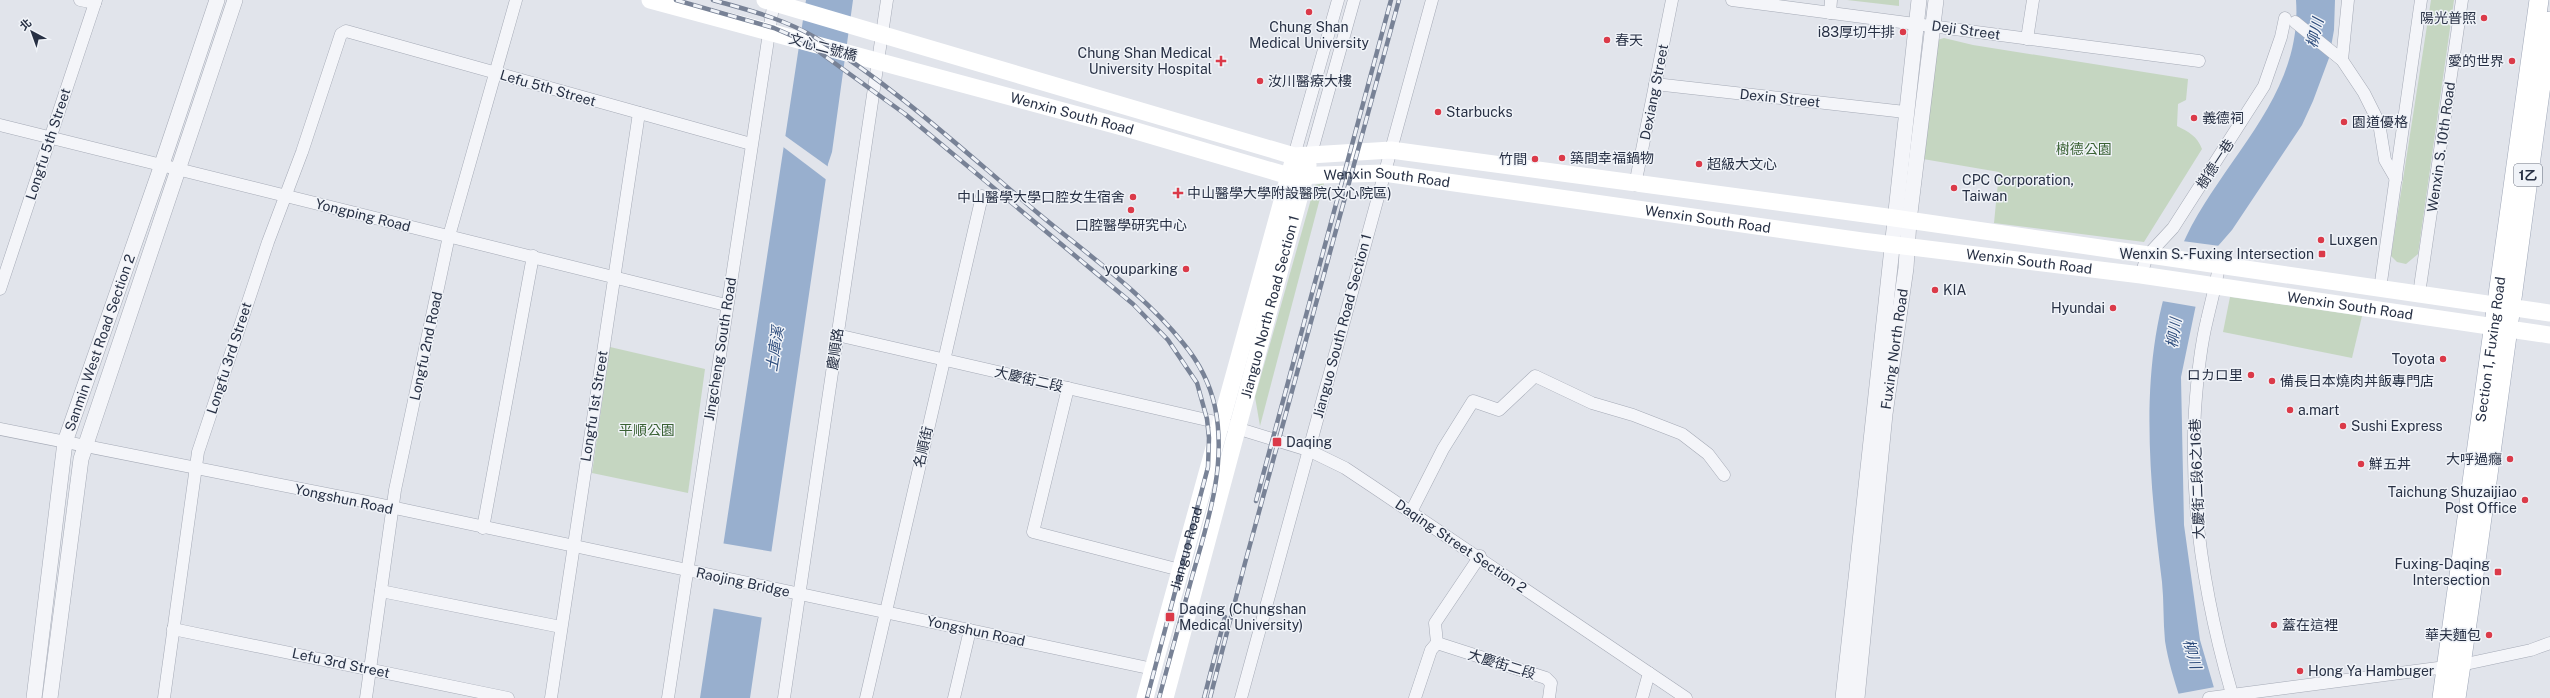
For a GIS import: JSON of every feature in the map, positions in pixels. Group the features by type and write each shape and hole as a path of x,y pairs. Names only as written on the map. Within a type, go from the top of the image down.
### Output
{"main road":[{"path":"650,0 770,33"},
{"name":"Section 1, Fuxing Road","path":"2442,698 2454,666 2478,560 2502,305 2539,0"},
{"name":"文心二號橋","path":"771,1 881,33"},
{"name":"Section 1, Fuxing Road","path":"2502,305 2550,20"},
{"name":"文心二號橋","path":"770,33 876,61"},
{"name":"Wenxin South Road","path":"881,33 960,59 1133,107 1294,156 1391,150 1635,185 1902,220 2550,313"},
{"name":"Wenxin South Road","path":"876,61 1126,128 1288,176 1306,174 1384,173 1900,245 2141,275 2550,335"},
{"name":"Jianguo North Road Section 1","path":"1237,428 1311,154"},
{"name":"Jianguo North Road Section 1","path":"1220,423 1294,156"},
{"name":"Jianguo Road","path":"1145,698 1220,423"},
{"name":"Jianguo Road","path":"1165,698 1237,428"},
{"name":"Section 1, Fuxing Road","path":"2454,666 2456,698"}],"street":[{"path":"80,0 95,1"},
{"name":"Sanmin West Road Section 2","path":"34,698 65,442 162,164 217,0"},
{"name":"Sanmin West Road Section 2","path":"50,698 84,446 235,0"},
{"name":"Longfu 2nd Road","path":"366,698 394,490 449,236 516,0"},
{"name":"慶順路","path":"784,698 876,61 887,0"},
{"name":"Jianguo North Road Section 1","path":"1294,156 1338,0"},
{"name":"Jianguo North Road Section 1","path":"1311,154 1354,0"},
{"name":"Jianguo South Road Section 1","path":"1241,698 1432,0"},
{"name":"Dexiang Street","path":"1635,185 1672,0"},
{"name":"Deji Street","path":"1732,0 2199,61"},
{"path":"1830,13 1831,0"},
{"name":"Fuxing North Road","path":"1857,698 1885,414 1902,220 1924,25 1919,0"},
{"name":"Fuxing North Road","path":"1902,220 1906,112 1924,25 1936,0"},
{"path":"2027,39 2033,0"},
{"path":"2348,0 2339,57 2364,93 2379,123 2385,160 2396,179"},
{"path":"2380,289 2421,0"},
{"name":"Wenxin S. 10th Road","path":"2419,294 2462,0"},
{"name":"Longfu 5th Street","path":"0,288 95,1"},
{"name":"Jingcheng South Road","path":"668,698 726,305 770,33 771,1"},
{"name":"樹德一巷","path":"2147,256 2173,228 2264,86 2281,37 2290,20 2339,57"},
{"name":"Lefu 5th Street","path":"346,31 751,144"},
{"name":"Longfu 3rd Street","path":"164,698 192,491 197,470 198,452 341,34 346,31"},
{"name":"Dexin Street","path":"1655,84 1906,112"},
{"name":"Longfu 1st Street","path":"551,698 639,113"},
{"name":"Yongping Road","path":"0,125 51,136 726,305"},
{"name":"名順街","path":"866,698 882,621 886,612 982,196"},
{"name":"Fuxing North Road","path":"1843,698 1900,245"},
{"path":"483,528 533,256"},
{"path":"2141,275 2147,256"},
{"name":"大慶街二段6之16巷","path":"2215,266 2210,286 2207,321 2195,409 2195,508 2196,530 2214,630 2229,695"},
{"name":"大慶街二段","path":"837,334 943,360 1220,423"},
{"path":"1411,512 1443,449 1473,400 1500,410 1535,376 1592,403 1633,415 1682,434 1708,454 1724,475"},
{"path":"1068,388 1033,532 1180,570"},
{"name":"Daqing Street Section 2","path":"1220,423 1308,450 1345,468 1480,556 1686,698"},
{"name":"Yongshun Road","path":"0,429 197,470 372,503 392,509 687,570"},
{"path":"1415,698 1431,650 1437,643 1435,623 1480,556"},
{"name":"Raojing Bridge","path":"687,570 799,594"},
{"path":"381,591 561,627"},
{"name":"Yongshun Road","path":"799,594 1153,669"},
{"name":"Lefu 3rd Street","path":"173,629 508,698"},
{"path":"954,698 970,630"},
{"name":"大慶街二段","path":"1437,643 1546,678 1551,683 1549,698"},
{"path":"2209,698 2454,666 2531,650 2550,643"},
{"path":"1642,698 1649,673"}],"green space":[{"path":"1847,0 1899,0 1899,6"},
{"path":"2431,0 2454,0 2418,254 2406,264 2397,262 2391,256"},
{"name":"樹德公園","path":"1944,38 1973,45 2188,79 2186,100 2178,104 2177,126 2192,135 2198,141 2202,149 2144,242 1994,223 1999,172 1923,159 1937,40"},
{"path":"1324,183 1260,426 1255,397 1315,185"},
{"path":"2230,297 2362,316 2352,358 2223,332"},
{"name":"平順公園","path":"610,347 705,369 688,493 592,473"}],"water":[{"name":"土庫溪","path":"806,0 853,0 832,152 828,164 750,698 700,698"},
{"name":"柳川","path":"2296,0 2335,0 2334,30 2329,58 2313,101 2302,125 2232,230 2205,261 2181,377 2184,525 2200,640 2217,698 2180,698 2171,670 2165,641 2163,589 2157,539 2150,451 2152,363 2159,319 2170,277 2186,237 2202,208 2258,124 2274,96 2287,66 2295,34"}],"pier":[{"path":"784,135 830,168 828,181 782,146"},
{"path":"2182,241 2220,246 2207,262 2197,307 2162,301 2171,267"},
{"path":"721,543 774,552 764,618 711,608"},
{"path":"2215,687 2219,698 2178,698 2177,694"}],"railway":[{"path":"676,0 774,28 804,41 905,114 1133,304 1168,340 1197,383 1207,419 1209,438 1208,467 1147,698"},
{"path":"713,0 740,7 792,25 846,57 875,78 931,122 1039,214 1133,291 1167,325 1194,357 1207,381 1215,407 1219,450 1217,472 1214,493 1204,535 1159,698"},
{"path":"1256,501 1391,0"},
{"path":"1210,698 1245,563 1399,0"},
{"path":"1204,698 1225,617"}],"place":[{"name":"Chung Shan Medical University","path":"1309,12"},
{"name":"陽光普照","path":"2484,18"},
{"name":"i83厚切牛排","path":"1903,32"},
{"name":"春天","path":"1607,40"},
{"name":"Chung Shan Medical University Hospital","path":"1221,61"},
{"name":"愛的世界","path":"2512,61"},
{"name":"汝川醫療大樓","path":"1260,81"},
{"name":"Starbucks","path":"1438,112"},
{"name":"義德祠","path":"2194,118"},
{"name":"園道優格","path":"2344,122"},
{"name":"築間幸福鍋物","path":"1562,158"},
{"name":"竹間","path":"1535,159"},
{"name":"超級大文心","path":"1699,164"},
{"name":"CPC Corporation, Taiwan","path":"1954,188"},
{"name":"中山醫學大學附設醫院(文心院區)","path":"1178,193"},
{"name":"中山醫學大學口腔女生宿舍","path":"1133,197"},
{"name":"口腔醫學研究中心","path":"1131,210"},
{"name":"Luxgen","path":"2321,240"},
{"name":"Wenxin S.-Fuxing Intersection","path":"2322,254"},
{"name":"youparking","path":"1186,269"},
{"name":"KIA","path":"1935,290"},
{"name":"Hyundai","path":"2113,308"},
{"name":"Toyota","path":"2443,359"},
{"name":"ロカロ里","path":"2251,375"},
{"name":"備長日本燒肉丼飯專門店","path":"2272,381"},
{"name":"a.mart","path":"2290,410"},
{"name":"Sushi Express","path":"2343,426"},
{"name":"Daqing","path":"1277,442"},
{"name":"大呼過癮","path":"2510,459"},
{"name":"鮮五丼","path":"2361,464"},
{"name":"Taichung Shuzaijiao Post Office","path":"2525,500"},
{"name":"Fuxing-Daqing Intersection","path":"2498,572"},
{"name":"Daqing (Chungshan Medical University)","path":"1170,617"},
{"name":"蓋在這裡","path":"2274,625"},
{"name":"華夫麵包","path":"2489,635"},
{"name":"Hong Ya Hambuger","path":"2300,671"}]}
